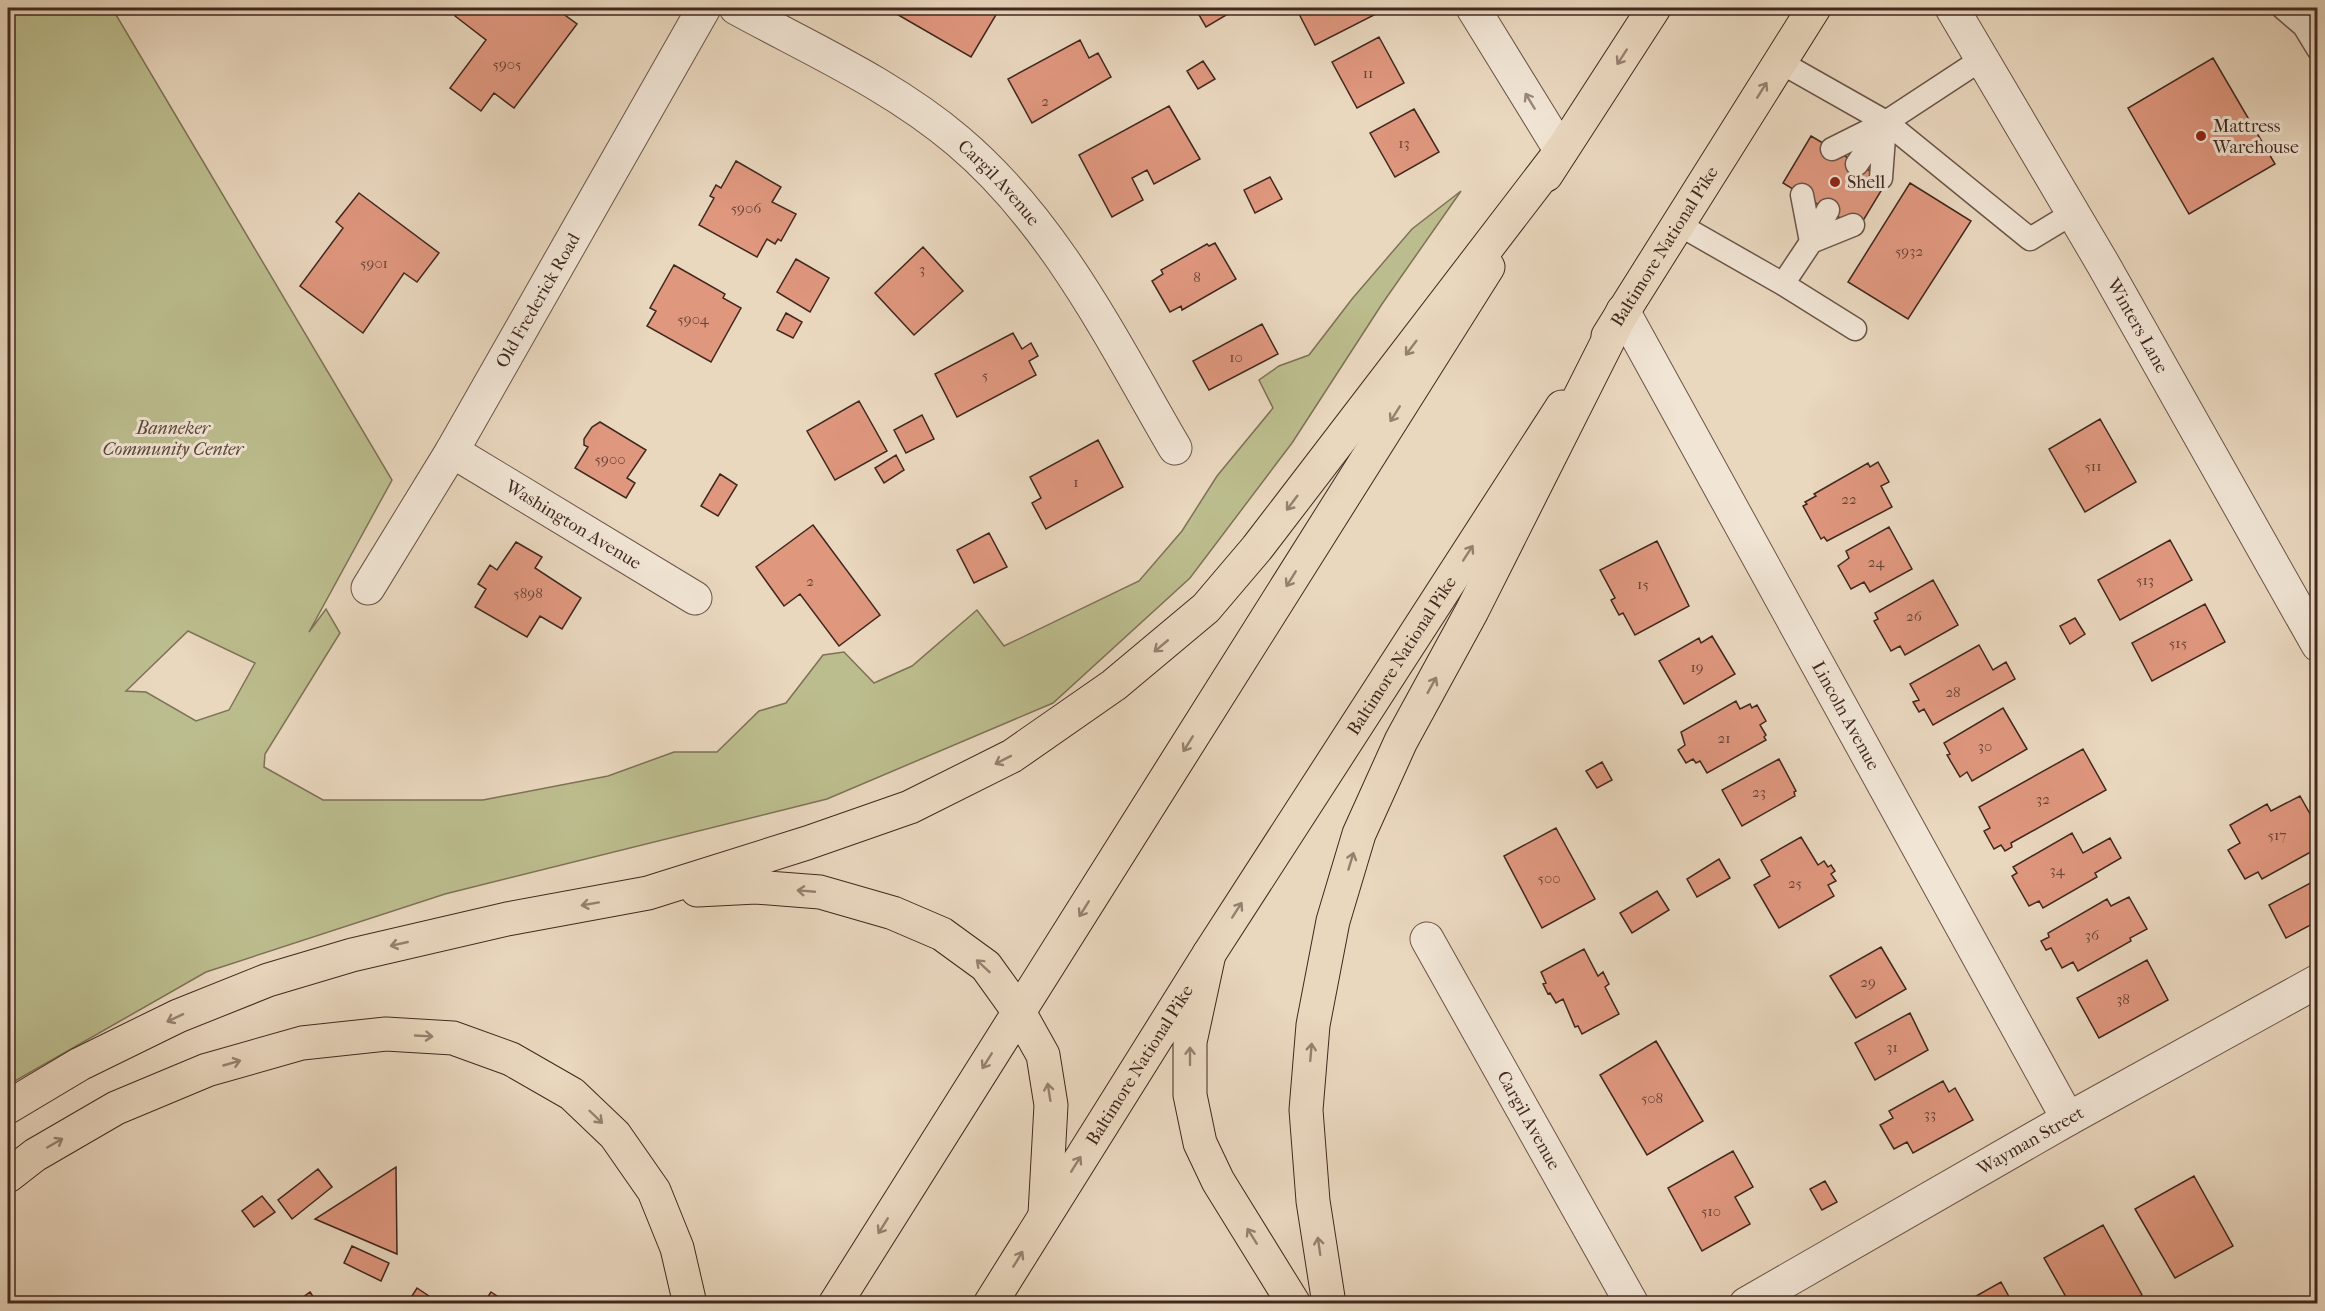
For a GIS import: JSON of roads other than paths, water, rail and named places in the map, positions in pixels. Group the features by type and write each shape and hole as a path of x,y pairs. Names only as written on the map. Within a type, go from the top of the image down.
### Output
{"main road":[{"path":"835,1304 1561,151 1654,8"},
{"name":"Baltimore National Pike","path":"990,1304 1209,954 1623,311 1814,8"},
{"path":"8,1107 80,1064 178,1017 268,980 352,954 507,919 648,893 807,843 910,807 1011,756 1114,685 1206,608 1257,548 1561,151"},
{"path":"1329,1304 1313,1201 1306,1110 1313,1024 1333,921 1359,834 1401,741 1472,611 1623,311"},
{"path":"648,893 756,887 820,892 893,913 942,934 986,966 1019,1012 1043,1055 1051,1105 1045,1214"},
{"path":"1209,954 1190,1042 1190,1095 1200,1143 1218,1180 1294,1304"},
{"path":"8,1176 35,1155 116,1108 207,1070 302,1043 386,1034 453,1038 511,1059 572,1094 615,1135 654,1191 677,1248 690,1304"}],"street":[{"name":"Old Frederick Road","path":"368,588 452,451 704,8"},
{"name":"Cargil Avenue","path":"736,8 905,101 958,141 1008,190 1052,243 1088,298 1175,447"},
{"path":"1473,8 1561,151"},
{"name":"Winters Lane","path":"1952,8 2073,213 2318,645"},
{"name":"Lincoln Avenue","path":"1623,311 2068,1119"},
{"name":"Washington Avenue","path":"452,451 695,598"},
{"name":"Cargil Avenue","path":"1427,939 1632,1304"},
{"name":"Wayman Street","path":"1746,1304 2068,1119 2318,981"}],"lane":[{"path":"2283,8 2304,26 2318,49"},
{"path":"1832,149 1886,122 1982,59"},
{"path":"1780,62 1886,122 2030,239 2073,213"},
{"path":"1857,164 1886,122"},
{"path":"1881,178 1886,122"},
{"path":"1802,195 1811,242"},
{"path":"1784,284 1811,242 1827,210"},
{"path":"1678,224 1784,284 1855,329"},
{"path":"1811,242 1853,225"}],"place":[{"name":"Mattress Warehouse","path":"2201,136"},
{"name":"Shell","path":"1835,182"}],"park label":[{"name":"Banneker Community Center","path":"173,438"}]}
